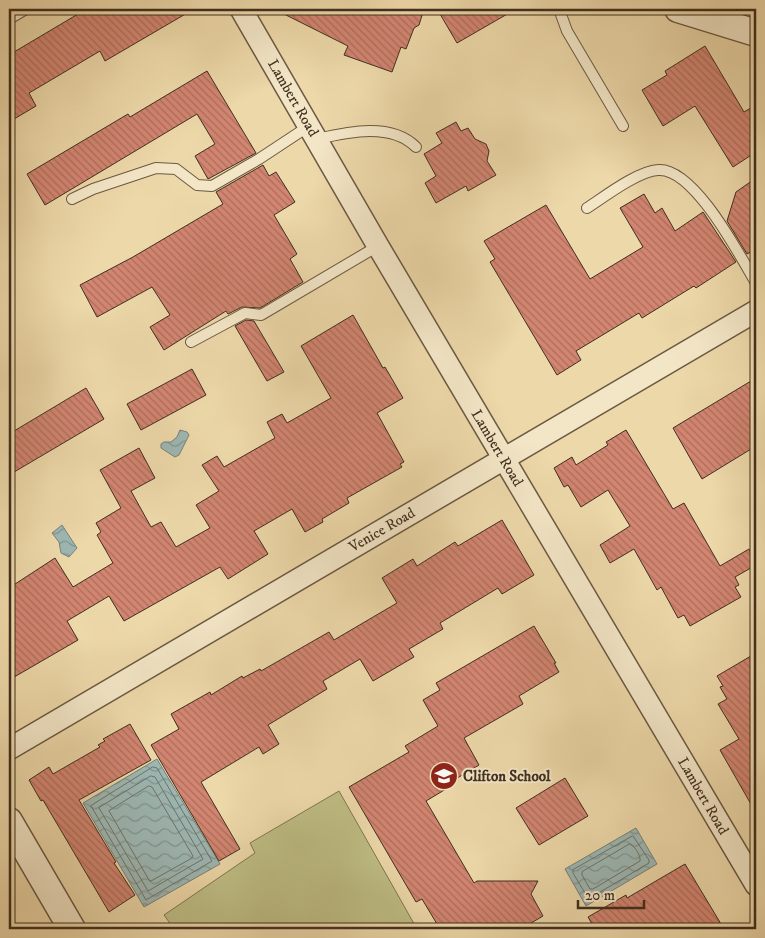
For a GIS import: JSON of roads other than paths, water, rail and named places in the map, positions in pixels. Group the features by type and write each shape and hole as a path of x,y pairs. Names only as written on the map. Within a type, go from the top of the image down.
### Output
{"street":[{"name":"Lambert Road","path":"241,9 378,246 756,885"},
{"path":"678,9 756,33"},
{"name":"Venice Road","path":"9,749 756,311"},
{"path":"9,821 72,929"}],"lane":[{"path":"9,19 26,9"},
{"path":"558,9 567,31 624,126"},
{"path":"72,199 93,189 156,168 176,169 197,185 212,186 259,159 313,132 382,132 409,140 416,147"},
{"path":"587,208 616,189 646,173 659,170 669,171 680,177 696,191 720,222 756,283"},
{"path":"191,342 245,313 261,315 378,246"}],"water":[{"path":"180,430 187,432 189,435 179,455 175,457 161,448 161,444 171,442 177,437"},
{"path":"62,525 77,548 69,557 61,553 59,542 52,533"},
{"path":"157,759 220,864 144,907 83,803"},
{"path":"636,828 657,864 586,906 565,869"}],"place":[{"name":"Clifton School","path":"444,776"}]}
